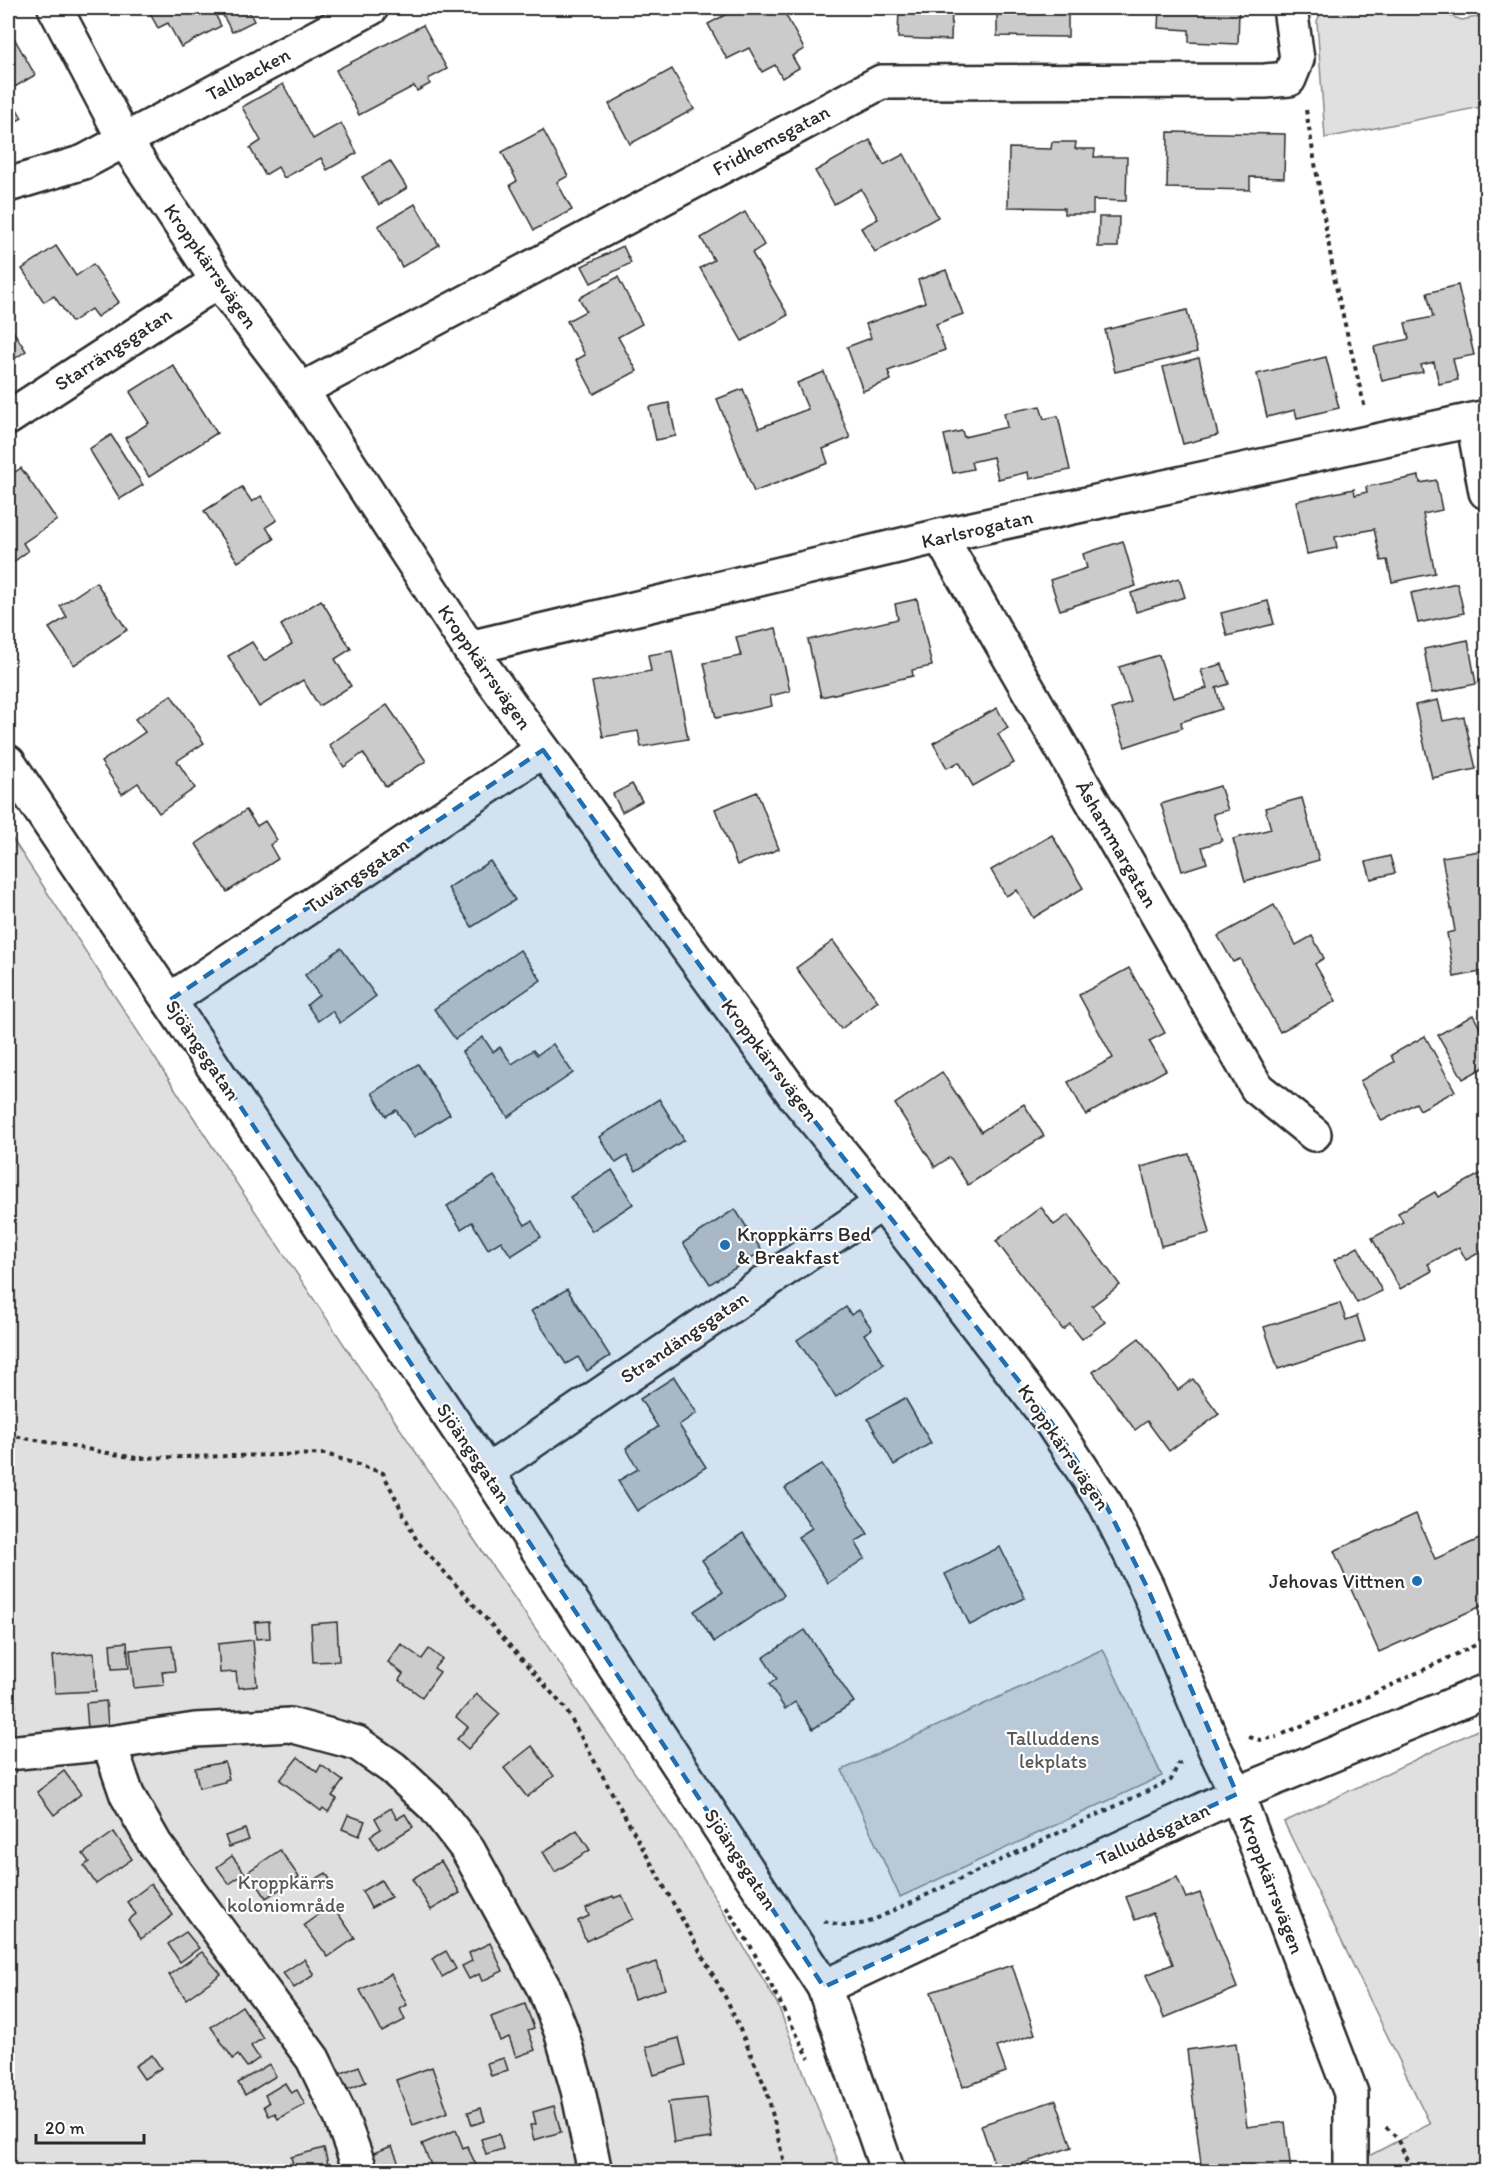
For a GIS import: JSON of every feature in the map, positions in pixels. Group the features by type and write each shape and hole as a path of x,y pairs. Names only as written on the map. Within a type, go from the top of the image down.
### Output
{"street":[{"name":"Kroppkärrsvägen","path":"56,8 125,141 218,281 301,390 469,648 795,1096 882,1203 1051,1422 1106,1505 1147,1587 1215,1749 1237,1794 1352,2093 1351,2172"},
{"name":"Tallbacken","path":"8,184 84,162 371,8"},
{"path":"1289,79 1297,59 1290,8"},
{"name":"Fridhemsgatan","path":"301,390 881,82 1265,81 1289,79"},
{"name":"Starrängsgatan","path":"8,418 218,281"},
{"path":"1480,419 1486,492"},
{"name":"Karlsrogatan","path":"469,648 940,536 1480,419"},
{"name":"Åshammargatan","path":"940,536 1257,1088 1314,1134"},
{"name":"Tuvängsgatan","path":"170,1000 543,750"},
{"name":"Sjöängsgatan","path":"8,762 487,1472 824,1987 888,2172"},
{"name":"Strandängsgatan","path":"487,1472 882,1203"},
{"name":"Talluddsgatan","path":"824,1987 1237,1794 1486,1690"},
{"path":"8,1753 109,1743 195,1730 290,1725 357,1743 393,1768 434,1806 468,1850 545,1990 561,2031 578,2090 595,2172"},
{"path":"109,1743 127,1795 155,1844 313,2059 341,2117 361,2172"}],"path":[{"path":"1289,79 1304,97 1335,282 1372,442"},
{"path":"8,1435 136,1458 326,1454 383,1473 417,1541 565,1708 728,2002 767,2091 786,2172"},
{"path":"750,1945 810,1908 823,1921 844,1926 867,1923 1171,1780 1178,1764 1247,1737 1260,1740 1273,1738 1358,1701 1486,1640"}],"highlighted area":[{"path":"543,750 795,1096 1051,1422 1106,1505 1147,1587 1237,1794 824,1987 170,1000"}],"green space":[{"path":"1323,8 1427,8 1462,20 1486,15 1486,106 1325,138 1317,21"},
{"name":"Kroppkärrs koloniområde","path":"8,832 233,1178 471,1535 681,1840 777,2003 842,2171 8,2171"},
{"name":"Talluddens lekplats","path":"1103,1649 1162,1776 900,1897 842,1770"},
{"path":"1486,1726 1486,2171 1366,2171 1365,2158 1430,2124 1284,1822"}],"building":[{"path":"147,8 212,8 221,26 181,47 168,23 158,28"},
{"path":"219,8 247,8 254,21 232,32"},
{"path":"738,8 782,8 804,49 792,56 799,68 782,78 775,65 762,72 749,48 727,59 708,24"},
{"path":"899,8 952,8 951,40 898,38"},
{"path":"997,8 1068,8 1068,37 997,36"},
{"path":"1159,8 1239,8 1238,44 1189,42 1189,30 1158,28"},
{"path":"423,25 447,69 428,79 430,84 417,91 414,86 359,115 336,70"},
{"path":"8,30 35,75 8,91"},
{"path":"672,69 694,109 630,144 609,104"},
{"path":"283,84 313,139 341,123 357,153 327,170 321,158 284,178 278,167 265,175 250,148 261,141 242,107"},
{"path":"8,93 22,118 8,126"},
{"path":"543,130 568,176 557,182 572,210 534,230 510,185 517,181 502,152"},
{"path":"1168,132 1285,134 1284,178 1250,177 1250,190 1167,188"},
{"path":"870,140 884,165 904,154 938,217 875,252 861,228 878,219 861,189 834,204 815,171"},
{"path":"1052,142 1076,142 1075,149 1095,149 1094,157 1127,157 1126,201 1093,200 1093,214 1064,214 1064,208 1008,207 1009,148 1051,149"},
{"path":"390,161 407,188 379,205 362,177"},
{"path":"415,204 439,245 402,267 378,226"},
{"path":"745,212 764,245 752,253 788,315 742,341 700,268 714,260 701,238"},
{"path":"1099,217 1119,217 1118,247 1098,247"},
{"path":"56,246 76,276 93,264 119,302 97,317 91,309 72,322 54,296 44,302 22,269"},
{"path":"623,246 631,263 591,283 582,266"},
{"path":"946,270 963,314 936,324 945,350 888,371 891,380 863,391 847,347 871,338 866,324 925,302 918,280"},
{"path":"618,277 642,324 618,337 637,371 594,394 576,360 585,355 567,321 586,311 579,298"},
{"path":"1458,285 1474,355 1453,359 1458,380 1439,384 1434,362 1421,365 1423,372 1382,381 1374,347 1409,339 1405,323 1433,317 1427,293"},
{"path":"1187,310 1197,352 1115,372 1105,330"},
{"path":"8,323 26,351 8,363"},
{"path":"1326,357 1339,408 1297,418 1295,410 1267,417 1257,374"},
{"path":"1199,358 1218,435 1183,444 1163,367"},
{"path":"173,365 217,433 149,477 125,438 149,423 130,392"},
{"path":"824,372 850,438 823,449 828,463 754,492 717,399 743,389 759,428 808,409 797,383"},
{"path":"669,403 676,436 656,440 649,407"},
{"path":"1040,406 1044,419 1058,416 1070,470 1029,479 1028,472 998,479 993,457 971,462 973,469 953,473 944,435 962,431 964,437 1007,427 1004,413"},
{"path":"111,435 143,485 120,499 89,449"},
{"path":"21,468 57,520 23,543 28,551 8,566 8,477"},
{"path":"1419,476 1420,483 1436,480 1442,510 1423,514 1435,573 1392,582 1387,560 1381,561 1374,529 1335,537 1337,548 1307,554 1296,501 1354,489 1355,495 1367,492 1366,487"},
{"path":"242,487 252,502 261,496 277,520 266,527 274,539 238,562 204,511"},
{"path":"1123,541 1136,586 1060,610 1050,580 1087,568 1083,554"},
{"path":"1179,578 1185,597 1136,612 1131,593"},
{"path":"96,582 127,630 74,665 49,628 67,617 60,606"},
{"path":"1457,583 1464,613 1418,623 1411,593"},
{"path":"917,599 932,666 912,670 913,676 821,697 808,640 898,619 895,604"},
{"path":"321,600 351,649 335,659 351,686 319,706 303,680 259,707 228,656 252,642 264,661 292,644 281,625"},
{"path":"1268,601 1274,624 1227,636 1221,613"},
{"path":"776,628 790,691 770,696 772,706 716,718 704,663 741,656 736,637"},
{"path":"1468,640 1476,684 1432,693 1424,649"},
{"path":"672,651 688,739 641,747 638,731 603,737 592,682 651,671 648,655"},
{"path":"1159,655 1173,698 1207,688 1201,670 1222,664 1229,684 1216,688 1222,709 1181,722 1182,728 1125,747 1112,709 1131,702 1119,667"},
{"path":"171,695 204,743 177,761 195,788 159,813 138,783 122,794 101,762 145,732 135,719"},
{"path":"1438,700 1443,721 1464,717 1476,769 1432,778 1415,705"},
{"path":"387,705 426,761 386,787 363,753 344,767 329,745"},
{"path":"997,708 1008,728 998,734 1014,763 973,786 959,762 947,768 933,743"},
{"path":"632,784 642,801 622,812 613,794"},
{"path":"1220,786 1228,810 1213,814 1222,841 1202,847 1207,863 1182,871 1161,804"},
{"path":"757,792 779,849 737,865 715,809"},
{"path":"1302,798 1319,860 1245,881 1233,839 1271,829 1265,808"},
{"path":"246,810 257,826 265,821 277,840 270,845 278,859 227,892 196,844"},
{"path":"1052,835 1083,888 1033,918 1017,890 1006,896 991,870"},
{"path":"1486,850 1486,971 1454,977 1447,933 1455,931 1442,857"},
{"path":"1390,856 1395,873 1371,879 1366,862"},
{"path":"490,861 515,900 472,927 448,888"},
{"path":"1274,905 1296,945 1312,936 1324,958 1315,964 1336,1001 1280,1032 1240,959 1233,962 1218,936"},
{"path":"833,941 878,1001 841,1029 796,968"},
{"path":"341,948 376,996 340,1023 332,1011 318,1021 307,1005 319,995 305,975"},
{"path":"520,950 541,980 455,1039 434,1009"},
{"path":"1129,968 1165,1033 1149,1041 1166,1070 1086,1115 1068,1082 1113,1058 1079,995"},
{"path":"1473,1015 1486,1039 1486,1066 1463,1079 1438,1035"},
{"path":"1425,1036 1455,1091 1420,1110 1416,1103 1382,1121 1360,1081 1394,1062 1391,1055"},
{"path":"483,1037 493,1052 500,1047 512,1064 533,1050 537,1055 553,1044 573,1073 508,1117 462,1052"},
{"path":"418,1064 450,1114 414,1137 396,1110 386,1116 372,1093"},
{"path":"942,1072 981,1132 1024,1104 1044,1136 968,1185 950,1157 935,1167 895,1104"},
{"path":"659,1099 684,1140 636,1171 627,1156 616,1163 599,1137"},
{"path":"1189,1154 1210,1233 1161,1246 1141,1167"},
{"path":"612,1170 633,1204 592,1231 570,1197"},
{"path":"1482,1173 1486,1180 1486,1249 1466,1260 1459,1247 1428,1264 1432,1271 1400,1289 1372,1238 1403,1222 1398,1213 1435,1192 1438,1197"},
{"path":"494,1176 525,1225 532,1221 541,1237 511,1256 501,1241 488,1249 472,1222 461,1229 447,1206"},
{"path":"1041,1207 1054,1225 1068,1215 1120,1285 1092,1306 1105,1322 1082,1339 1070,1324 1063,1330 996,1241"},
{"path":"735,1209 762,1251 710,1284 683,1243"},
{"path":"1358,1247 1382,1291 1357,1303 1334,1260"},
{"path":"567,1289 610,1356 587,1371 578,1357 566,1364 531,1311"},
{"path":"1340,1303 1346,1320 1357,1316 1365,1341 1278,1369 1264,1327"},
{"path":"846,1307 851,1315 859,1310 872,1329 864,1334 884,1364 836,1397 797,1340"},
{"path":"1139,1338 1178,1390 1193,1379 1219,1414 1169,1451 1147,1421 1135,1430 1093,1372"},
{"path":"674,1377 697,1413 679,1425 706,1467 637,1511 618,1481 638,1469 626,1448 658,1427 640,1399"},
{"path":"905,1398 931,1443 894,1465 868,1419"},
{"path":"822,1464 868,1534 855,1542 865,1558 828,1583 798,1537 812,1528 785,1488"},
{"name":"Jehovas Vittnen","path":"1416,1514 1435,1559 1486,1536 1486,1604 1379,1652 1334,1551"},
{"path":"743,1533 784,1595 714,1642 694,1611 723,1592 702,1560"},
{"path":"1000,1547 1025,1598 970,1625 945,1574"},
{"path":"269,1621 270,1638 256,1639 255,1622"},
{"path":"337,1622 339,1661 313,1662 311,1624"},
{"path":"805,1630 854,1702 813,1729 795,1702 785,1709 769,1684 777,1679 763,1658"},
{"path":"253,1640 257,1686 238,1688 236,1672 220,1673 218,1644"},
{"path":"127,1642 129,1668 112,1669 110,1644"},
{"path":"401,1644 422,1659 429,1649 442,1659 434,1668 440,1672 422,1697 399,1680 403,1674 388,1662"},
{"path":"172,1646 175,1671 162,1672 164,1685 134,1688 130,1650"},
{"path":"94,1653 96,1691 55,1693 52,1656"},
{"path":"8,1660 11,1660 16,1707 8,1708"},
{"path":"477,1694 500,1714 468,1749 457,1739 468,1727 456,1717"},
{"path":"106,1701 108,1727 88,1729 86,1703"},
{"path":"532,1746 554,1776 527,1797 504,1768"},
{"path":"298,1757 317,1772 321,1765 343,1781 332,1796 337,1799 328,1812 323,1808 321,1811 280,1780"},
{"path":"225,1762 229,1779 199,1788 195,1768"},
{"path":"64,1771 81,1794 54,1815 37,1792"},
{"path":"391,1808 397,1819 405,1814 413,1827 378,1849 370,1836 381,1829 375,1818"},
{"path":"348,1815 365,1821 359,1836 342,1829"},
{"path":"245,1829 249,1840 229,1847 225,1836"},
{"path":"577,1830 590,1850 555,1872 543,1852"},
{"path":"114,1832 132,1859 96,1884 84,1866 89,1862 83,1854"},
{"path":"280,1850 299,1877 266,1898 249,1871"},
{"path":"232,1856 245,1873 229,1884 217,1867"},
{"path":"441,1861 460,1893 431,1910 412,1879"},
{"path":"326,1873 332,1883 322,1889 316,1879"},
{"path":"1177,1877 1186,1898 1200,1893 1237,1988 1164,2018 1146,1975 1173,1964 1153,1913 1135,1920 1126,1897"},
{"path":"381,1880 391,1897 371,1908 362,1891"},
{"path":"151,1884 173,1915 141,1939 128,1920 136,1914 127,1902"},
{"path":"622,1895 633,1919 586,1941 578,1921 589,1916 586,1908 613,1896 614,1898"},
{"path":"332,1905 355,1938 328,1957 304,1925"},
{"path":"186,1932 199,1948 180,1962 168,1944"},
{"path":"490,1943 503,1971 482,1981 479,1974 469,1979 462,1966 472,1961 469,1953"},
{"path":"446,1951 456,1969 442,1977 432,1959"},
{"path":"202,1952 221,1974 186,1999 169,1975"},
{"path":"304,1959 314,1975 294,1988 283,1973"},
{"path":"657,1962 665,1989 634,1999 625,1972"},
{"path":"1012,1965 1035,2034 997,2047 1006,2072 963,2087 931,1992"},
{"path":"391,1974 407,2005 400,2009 405,2020 382,2032 360,1990"},
{"path":"525,2004 534,2028 528,2030 535,2050 516,2057 509,2037 500,2041 491,2017"},
{"path":"242,2006 263,2038 251,2046 259,2058 247,2067 238,2055 233,2059 211,2027"},
{"path":"679,2038 686,2065 654,2075 646,2047"},
{"path":"1236,2043 1247,2127 1285,2122 1291,2171 1202,2172 1187,2050"},
{"path":"152,2055 161,2068 144,2079 135,2066"},
{"path":"504,2058 508,2070 491,2076 487,2063"},
{"path":"269,2064 276,2076 245,2095 238,2083"},
{"path":"359,2066 366,2082 344,2091 337,2075"},
{"path":"432,2067 448,2112 413,2125 396,2080"},
{"path":"285,2083 291,2093 297,2090 305,2105 278,2119 275,2113 269,2116 264,2106 269,2103 265,2095"},
{"path":"707,2098 712,2138 674,2143 668,2102"},
{"path":"1056,2100 1072,2147 997,2172 981,2125"},
{"path":"554,2106 561,2132 534,2140 530,2125 536,2124 533,2112"},
{"path":"481,2108 485,2121 472,2125 468,2112"},
{"path":"456,2130 463,2148 467,2146 476,2165 462,2172 434,2172 422,2144"},
{"path":"499,2134 503,2149 486,2154 481,2139"},
{"path":"392,2146 399,2164 378,2172 371,2154"},
{"path":"324,2148 330,2172 295,2172 291,2157"},
{"path":"545,2168 566,2168 566,2172 545,2172"}],"place":[{"name":"Kroppkärrs Bed & Breakfast","path":"725,1245"},
{"name":"Jehovas Vittnen","path":"1417,1581"}]}
